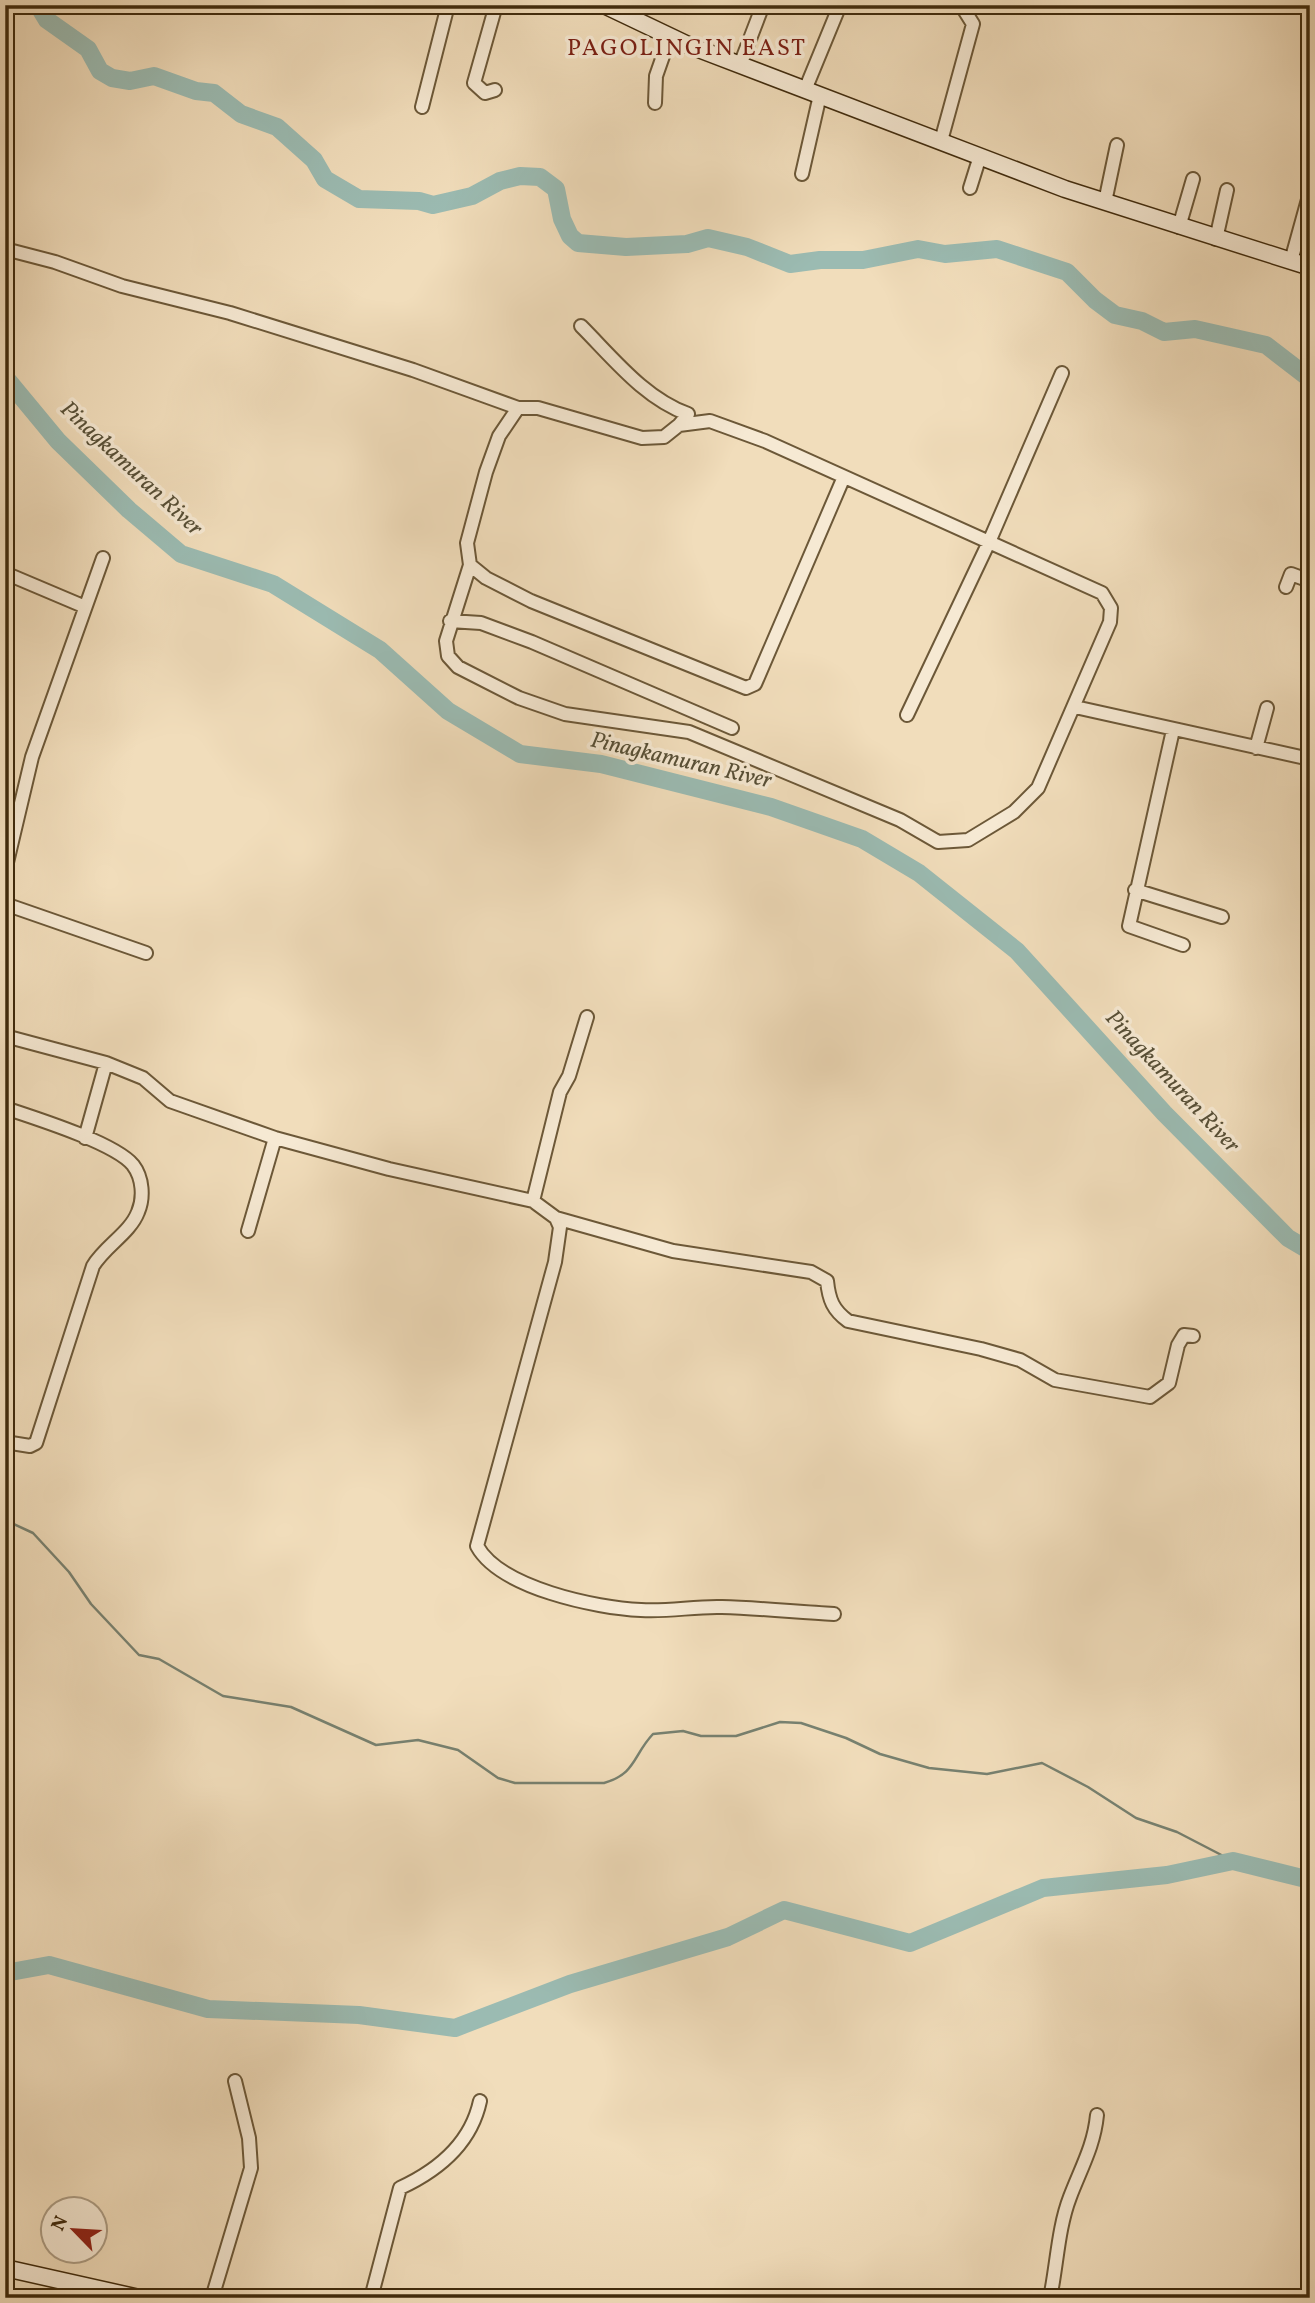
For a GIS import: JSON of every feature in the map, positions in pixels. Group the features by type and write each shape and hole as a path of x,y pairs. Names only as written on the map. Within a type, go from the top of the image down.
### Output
{"street":[{"path":"422,107 448,5"},
{"path":"495,90 485,93 474,83 496,5"},
{"path":"604,5 740,65 980,156 1179,227 1310,267"},
{"path":"740,65 763,5"},
{"path":"802,174 812,93 840,5"},
{"path":"941,141 973,24 961,5"},
{"path":"655,103 656,76 670,36"},
{"path":"1105,202 1117,145"},
{"path":"970,188 980,156"},
{"path":"1179,227 1193,179"},
{"path":"1216,239 1227,190"},
{"path":"1291,261 1310,192"},
{"path":"5,249 55,262 122,286 243,317 413,370 518,408 538,408 642,438 664,437 679,425 688,414 662,402 647,390 581,326"},
{"path":"907,715 989,542 1062,373"},
{"path":"518,408 499,436 486,472 467,543 470,565 450,621 446,641 448,656 457,667 519,698 565,714 689,732 900,820 938,842 968,840 1022,804 1038,788 1110,622 1111,608 1102,593 843,479 765,441 710,421 679,425"},
{"path":"470,565 486,578 531,601 746,688 755,684 843,479"},
{"path":"5,872 32,757 83,606 103,558"},
{"path":"5,573 83,606"},
{"path":"1286,587 1291,574 1310,581"},
{"path":"450,621 481,623 532,642 732,728"},
{"path":"1075,707 1310,759"},
{"path":"1256,748 1267,708"},
{"path":"1173,730 1129,926 1183,945"},
{"path":"1135,890 1222,917"},
{"path":"5,904 146,953"},
{"path":"533,1201 560,1093 569,1076 587,1017"},
{"path":"5,1036 106,1063 143,1078 170,1101 275,1138 389,1169 533,1201 556,1218 673,1251 811,1272 827,1281 829,1298 836,1313 848,1321 1020,1360 1055,1380 1150,1397 1170,1383 1178,1345 1184,1335 1193,1336"},
{"path":"85,1138 106,1063"},
{"path":"5,1108 85,1138 124,1156 140,1177 142,1199 137,1215 103,1251 93,1266 36,1443 30,1446 5,1442"},
{"path":"248,1231 275,1138"},
{"path":"556,1218 560,1227 555,1262 477,1546 484,1558 504,1574 576,1600 641,1610 719,1607 834,1614"},
{"path":"212,2298 251,2168 249,2138 235,2081"},
{"path":"370,2298 400,2188 417,2180 456,2151 475,2124 480,2101"},
{"path":"1051,2298 1062,2226 1070,2196 1091,2154 1097,2115"},
{"path":"5,2268 139,2298"}],"waterway":[{"path":"38,5 47,20 88,49 100,71 112,78 130,81 154,76 196,91 214,93 241,114 277,127 314,160 325,179 359,199 419,201 433,205 472,196 500,181 520,176 540,177 556,189 562,219 570,236 578,243 626,247 687,244 708,238 747,247 790,264 820,260 863,260 918,249 945,254 997,249 1067,272 1095,300 1115,315 1142,321 1164,332 1195,329 1266,345 1310,379"},
{"name":"Pinagkamuran River","path":"5,377 58,441 129,510 181,554 273,584 380,650 448,711 520,754 601,764 771,807 862,839 919,873 1017,951 1164,1113 1288,1238 1310,1251"},
{"path":"5,1520 33,1533 69,1572 91,1604 139,1655 159,1659 223,1696 291,1707 376,1745 418,1740 458,1750 498,1778 515,1783 604,1783 628,1769 653,1734 683,1731 701,1736 736,1736 780,1722 801,1723 846,1738 880,1754 929,1768 987,1774 1042,1763 1088,1787 1136,1818 1177,1832 1233,1861"},
{"path":"5,1973 49,1965 208,2009 359,2015 455,2028 570,1984 728,1937 784,1910 910,1943 1043,1888 1167,1875 1233,1861 1310,1880"}],"district":[{"name":"PAGOLINGIN EAST","path":"687,49"}]}
